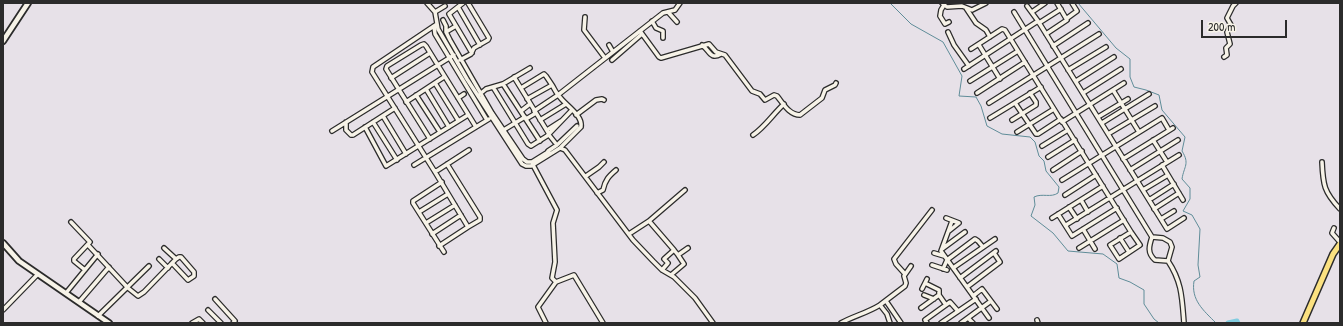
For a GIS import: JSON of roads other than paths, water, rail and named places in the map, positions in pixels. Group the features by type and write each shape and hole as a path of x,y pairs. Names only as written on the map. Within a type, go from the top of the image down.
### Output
{"main road":[{"path":"1303,323 1333,254 1340,243"}],"street":[{"path":"3,41 28,3"},
{"path":"427,3 437,15 436,25 476,94 525,162 532,162 549,153"},
{"path":"463,3 449,14 472,53"},
{"path":"459,61 472,53 474,48 488,38 468,3"},
{"path":"949,22 945,24 940,16 943,4 947,7 962,6 974,9 986,3"},
{"path":"1057,3 1066,19"},
{"path":"1046,34 1077,12 1072,3"},
{"path":"1224,57 1227,55 1226,48 1230,44 1227,32 1231,25 1228,18 1233,6 1236,3"},
{"path":"612,60 652,21 662,13 675,10 680,4"},
{"path":"1032,12 1043,4"},
{"path":"435,12 445,6"},
{"path":"1027,6 1083,92 1166,229 1184,218"},
{"path":"458,7 480,45"},
{"path":"966,8 976,23 986,30 990,37"},
{"path":"964,69 1061,9"},
{"path":"668,12 677,22"},
{"path":"1014,12 1152,237 1149,253 1155,260 1168,261"},
{"path":"585,17 584,30 605,58"},
{"path":"443,20 453,54 459,61 476,94 487,120"},
{"path":"652,21 656,28 663,31 663,38"},
{"path":"1053,46 1088,23"},
{"path":"436,25 373,67 372,72 442,182 468,227"},
{"path":"446,32 456,26"},
{"path":"971,49 1004,29 1140,245 1119,259 1110,245 1131,232"},
{"path":"948,32 954,45 969,66"},
{"path":"641,33 661,58 709,44 716,52 724,55 752,91 760,94 765,100 774,95 777,96 792,113 800,115 822,98 825,90 836,83"},
{"path":"502,131 535,112 613,52 641,33"},
{"path":"989,103 1099,34"},
{"path":"421,35 424,44 476,127"},
{"path":"424,44 387,66 386,69 430,139"},
{"path":"609,45 613,52"},
{"path":"979,45 1000,78"},
{"path":"1068,70 1106,47"},
{"path":"970,81 1018,51"},
{"path":"391,78 430,53"},
{"path":"332,131 438,66 453,54"},
{"path":"1076,81 1114,57"},
{"path":"977,94 1025,62"},
{"path":"476,94 503,84 530,68"},
{"path":"1083,92 1121,69"},
{"path":"502,131 522,164 528,166 533,165 558,147 581,127 581,122 558,95 544,74 521,88"},
{"path":"406,102 444,77"},
{"path":"514,77 558,147 567,151 629,234 662,270 671,276 695,298 714,323"},
{"path":"435,83 458,120"},
{"path":"1015,103 1037,134 1077,114 1124,83"},
{"path":"503,84 540,141"},
{"path":"527,99 552,85"},
{"path":"990,118 1040,87"},
{"path":"493,88 530,146 549,134 572,110"},
{"path":"426,89 449,127"},
{"path":"1113,90 1139,132"},
{"path":"1012,120 1036,105 1036,102 1030,93"},
{"path":"458,98 464,94"},
{"path":"1102,123 1149,94"},
{"path":"416,95 440,132"},
{"path":"1098,117 1128,99"},
{"path":"576,115 596,100 604,100"},
{"path":"521,111 530,104"},
{"path":"540,120 566,104"},
{"path":"753,135 765,122 770,120 775,112 784,104"},
{"path":"1108,134 1154,106"},
{"path":"346,122 346,130 351,134 355,134 395,108"},
{"path":"1018,132 1054,109"},
{"path":"365,127 385,165 388,166 468,115"},
{"path":"414,165 487,120 491,115"},
{"path":"383,116 406,154"},
{"path":"1062,180 1162,118 1169,130"},
{"path":"547,130 563,119"},
{"path":"373,122 397,160"},
{"path":"558,147 578,126"},
{"path":"1123,159 1173,128"},
{"path":"1042,146 1068,130"},
{"path":"1048,157 1075,140"},
{"path":"1153,140 1166,162"},
{"path":"1130,170 1178,140"},
{"path":"435,172 469,150"},
{"path":"1053,170 1082,151"},
{"path":"1066,225 1179,155"},
{"path":"586,176 604,162"},
{"path":"1322,162 1325,188 1340,208"},
{"path":"439,246 480,220 447,164"},
{"path":"533,165 557,210 553,223 555,262 552,277 556,282"},
{"path":"1162,165 1183,200"},
{"path":"597,193 603,190 607,178 616,170"},
{"path":"1065,195 1096,175"},
{"path":"1143,190 1168,175"},
{"path":"442,182 413,201 444,252"},
{"path":"1149,200 1174,184"},
{"path":"1052,218 1103,186"},
{"path":"629,234 649,221 685,190"},
{"path":"419,212 448,194"},
{"path":"1154,209 1179,194"},
{"path":"1081,200 1088,212"},
{"path":"426,223 455,205"},
{"path":"1070,207 1076,218"},
{"path":"1058,214 1072,236 1117,208"},
{"path":"905,274 894,262 894,259 932,210"},
{"path":"1160,219 1174,211"},
{"path":"432,234 461,216"},
{"path":"946,218 959,223 948,231"},
{"path":"1079,248 1124,220"},
{"path":"649,221 684,264 671,276"},
{"path":"941,250 952,221"},
{"path":"71,222 89,241 88,245 74,261 85,270"},
{"path":"1334,228 1332,233 1340,243"},
{"path":"1083,229 1095,249"},
{"path":"941,250 965,232"},
{"path":"947,236 952,242"},
{"path":"1152,237 1163,238 1170,242 1172,247 1168,261 1177,276 1181,289 1184,323"},
{"path":"953,268 995,238"},
{"path":"1120,238 1129,252"},
{"path":"946,258 975,239 978,240 983,247"},
{"path":"3,243 19,261 109,323"},
{"path":"88,245 135,294 140,295 168,268 172,263 176,259 179,257 181,257 194,272 194,276 187,280 172,263"},
{"path":"164,248 176,259"},
{"path":"678,255 688,248"},
{"path":"662,270 668,263 664,259 674,250"},
{"path":"941,250 989,318"},
{"path":"960,278 995,252 1000,262 967,287"},
{"path":"934,253 946,258"},
{"path":"66,293 98,254"},
{"path":"932,265 945,270 946,258"},
{"path":"159,259 168,268"},
{"path":"98,316 149,266"},
{"path":"841,323 848,319 865,314 886,301 905,286 905,274 911,266"},
{"path":"79,302 108,267"},
{"path":"3,310 38,274"},
{"path":"546,323 538,307 556,282 574,275 603,323"},
{"path":"922,289 926,281 939,290 939,296 946,305"},
{"path":"941,323 958,311 982,289 996,309"},
{"path":"924,295 934,299"},
{"path":"921,308 939,296"},
{"path":"215,299 235,322"},
{"path":"886,301 901,323"},
{"path":"927,323 925,320 950,302 958,311"},
{"path":"961,323 991,302"},
{"path":"880,305 887,314 890,323"},
{"path":"208,310 221,323"},
{"path":"192,323 199,318 203,323"},
{"path":"968,318 973,323"}],"waterway":[{"path":"890,3 911,24 943,42 962,76 959,96 976,97 981,106 987,126 1002,134 1030,137 1035,142 1039,156 1044,161 1046,171 1059,187 1058,193 1034,197 1035,205 1031,216 1053,233 1068,251 1103,254 1117,264 1119,278 1144,290 1144,304 1154,319 1159,323"},
{"path":"1078,3 1116,48 1130,59 1130,77 1134,87 1159,95 1162,110 1185,137 1182,151 1186,159 1186,165 1182,179 1190,188 1190,199 1183,211 1192,215 1200,229 1198,265 1200,277 1194,281 1194,294 1199,304 1216,323"},
{"path":"1228,323 1237,321 1238,323"}]}
